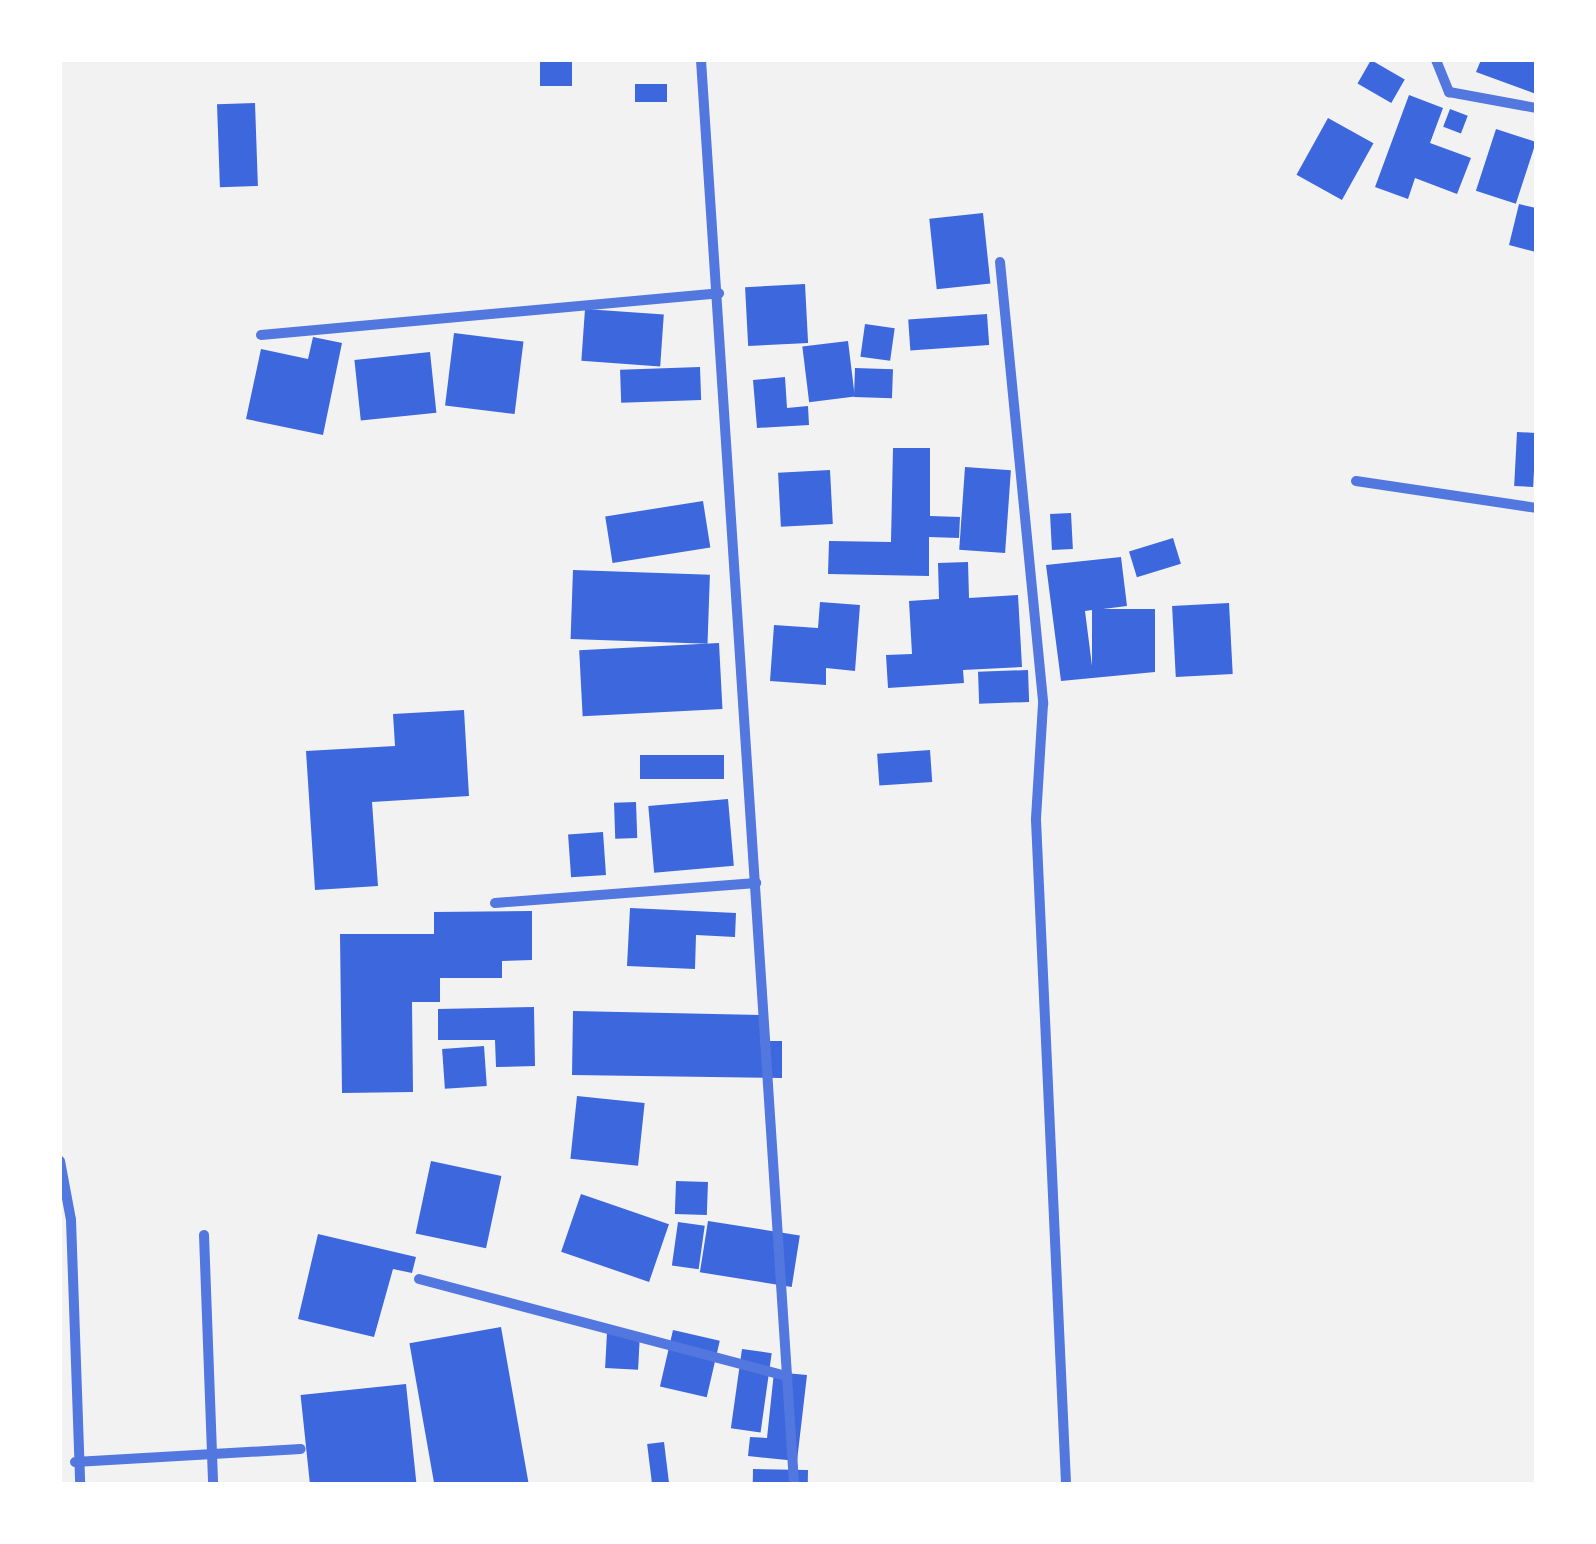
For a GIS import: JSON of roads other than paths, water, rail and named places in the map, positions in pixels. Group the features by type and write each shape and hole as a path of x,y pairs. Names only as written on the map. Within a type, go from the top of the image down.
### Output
{"street":[{"path":"701,60 720,292 794,1484"},
{"path":"1436,60 1449,92 1536,108"},
{"path":"1000,262 1043,704 1036,820 1066,1484"},
{"path":"261,335 720,292"},
{"path":"1356,481 1536,508"},
{"path":"495,904 756,883"},
{"path":"60,1161 71,1220 74,1462 80,1484"},
{"path":"204,1235 213,1484"},
{"path":"418,1279 787,1376"},
{"path":"74,1462 301,1449"}]}
